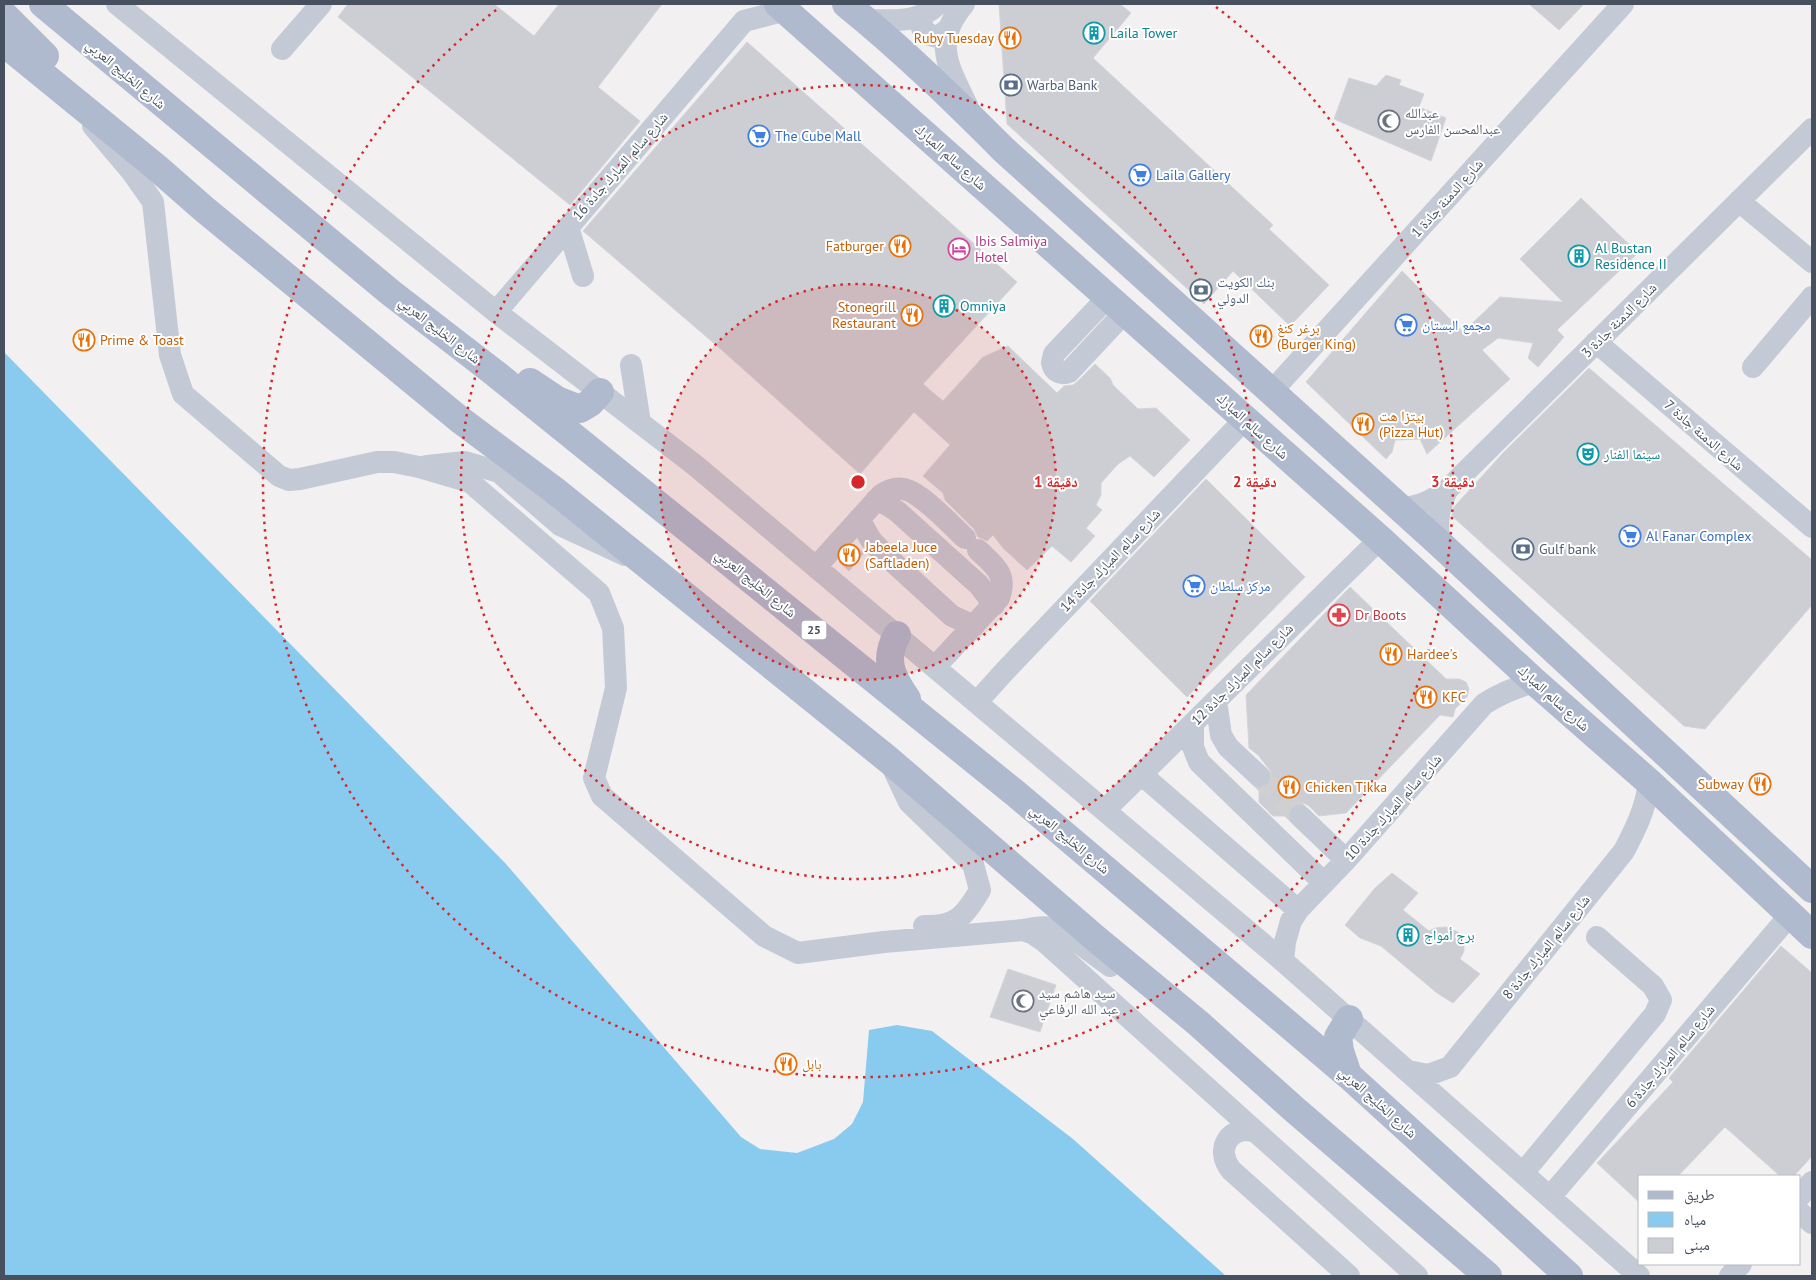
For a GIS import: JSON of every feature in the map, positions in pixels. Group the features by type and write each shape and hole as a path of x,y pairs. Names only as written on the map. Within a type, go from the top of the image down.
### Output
{"main road":[{"name":"شارع الخليج العربي","path":"43,4 391,293 451,339 1020,797 1348,1074 1569,1276"},
{"name":"شارع سالم المبارك","path":"782,7 1380,539 1535,682 1649,782 1812,935"},
{"path":"856,12 1004,150 1439,543 1812,889"},
{"path":"4,15 156,167"},
{"path":"4,43 459,419 554,490 890,761 1095,938 1198,1023 1295,1110 1488,1276"},
{"path":"946,152 947,142 951,134 954,131 963,130 972,132 1004,150"},
{"path":"451,339 471,343 557,400 580,409 590,404 600,392"},
{"path":"897,635 891,646 890,667 896,682 920,716"},
{"path":"1348,1074 1340,1051 1338,1037 1349,1020"}],"street":[{"path":"117,4 496,312 696,466 1283,961 1638,1276"},
{"path":"282,49 321,4"},
{"path":"964,4 953,16 944,46 945,57 974,120"},
{"name":"شارع الدمنة جادة 1","path":"1271,392 1623,4"},
{"name":"شارع سالم المبارك جادة 16","path":"496,312 745,13 782,7"},
{"path":"930,10 922,28 930,35 938,37 948,29"},
{"path":"856,12 907,20 930,10"},
{"path":"61,90 132,172 153,202 170,355 183,394 278,476 289,480 377,462 394,462 419,467 470,482 599,593 613,628 616,688 594,778 602,796 764,936 798,953 884,942 1023,930 1046,926 1056,928 1183,1019 1198,1023"},
{"name":"شارع الدمنة جادة 3","path":"1399,508 1417,507 1433,500 1447,490 1812,129"},
{"path":"1739,201 1812,262"},
{"path":"568,227 583,276"},
{"path":"1753,367 1812,297"},
{"name":"شارع الدمنة جادة 7","path":"1596,342 1812,527"},
{"path":"631,365 640,424"},
{"name":"شارع سالم المبارك جادة 14","path":"977,702 1245,419"},
{"path":"419,467 464,462 498,472 560,525 646,565"},
{"path":"816,567 876,500 888,491 895,489 910,491 917,495 994,566 1000,573 1002,581 1002,590 994,605 935,667"},
{"name":"شارع الدمنة جادة 3","path":"1439,543 1437,525 1440,506 1447,490"},
{"path":"876,500 898,512 979,585 994,605"},
{"path":"859,519 871,540 882,552 952,616 974,626"},
{"name":"شارع سالم المبارك جادة 12","path":"1105,810 1380,539"},
{"name":"شارع سالم المبارك جادة 10","path":"1283,961 1291,921 1298,910 1346,860 1484,704 1512,688 1535,682"},
{"path":"1216,701 1221,735 1228,747 1259,776"},
{"path":"1193,723 1193,747 1198,762 1324,884"},
{"path":"884,942 904,925 942,926 967,912 980,890 973,864 909,802 890,761"},
{"path":"1142,774 1298,910"},
{"name":"شارع سالم المبارك جادة 8","path":"1408,1071 1428,1075 1450,1067 1624,851 1639,823 1647,798 1649,782"},
{"path":"1300,816 1346,860"},
{"name":"شارع سالم المبارك جادة 6","path":"1550,1197 1790,914"},
{"path":"1023,930 1032,933 1044,941 1417,1276"},
{"path":"1523,1173 1655,1014 1661,1000 1653,986 1597,936"},
{"path":"1256,1132 1243,1130 1232,1135 1227,1140 1223,1152 1227,1165 1349,1276"},
{"path":"1801,1195 1812,1182"},
{"path":"1801,1214 1812,1223"},
{"path":"1730,1276 1740,1265"}],"water":[{"path":"4,352 506,864 741,1137 760,1149 797,1153 834,1139 852,1124 863,1102 869,1030 897,1025 932,1031 1073,1139 1226,1276 4,1276"}],"building":[{"path":"348,4 494,4 534,36 559,4 662,4 598,87 640,121 570,205 338,17"},
{"name":"Laila Gallery","path":"999,4 1120,4 1131,13 1093,58 1273,225 1269,229 1329,285 1290,326 1233,271 1204,304 1007,124"},
{"path":"1529,4 1584,4 1559,30"},
{"path":"747,42 1017,282 923,384 943,401 983,357 1008,346 1057,393 1064,386 1073,385 1095,364 1138,409 1156,408 1190,440 1154,477 1130,456 1118,464 1101,483 1101,495 1096,505 1102,510 1086,528 1095,536 1071,562 1052,546 1027,570 1003,548 993,535 987,541 978,537 974,529 945,500 943,493 923,476 950,445 914,412 860,474 723,351 583,231"},
{"name":"عبدالله عبدالمحسن الفارس","path":"1386,75 1401,80 1399,85 1424,94 1419,107 1446,118 1431,161 1334,119 1349,78 1376,86"},
{"name":"مجمع البستان","path":"1581,198 1638,253 1557,330 1564,337 1538,367 1528,358 1533,343 1498,338 1482,350 1510,379 1427,454 1420,439 1395,440 1392,452 1386,459 1306,382 1402,271 1463,332 1500,297 1563,302 1520,259"},
{"name":"Al Fanar Complex","path":"1589,368 1812,560 1812,605 1705,729 1684,726 1452,516 1454,507 1504,452"},
{"name":"مركز سلطان","path":"1206,479 1305,577 1187,697 1090,601"},
{"name":"Jabeela Juce (Saftladen)","path":"854,544 864,553 849,571 839,562"},
{"path":"1350,587 1446,679 1459,679 1466,682 1469,689 1467,697 1455,709 1453,717 1440,715 1346,813 1319,816 1304,803 1297,803 1290,807 1287,816 1273,816 1259,802 1259,789 1269,785 1272,773 1258,755 1249,748 1246,695"},
{"name":"برج أمواج","path":"1392,873 1418,893 1403,910 1429,931 1435,928 1446,927 1458,932 1464,941 1464,951 1460,959 1480,974 1453,1003 1437,993 1381,946 1360,938 1345,925 1375,888"},
{"path":"1781,946 1812,973 1812,1156 1795,1175 1779,1175 1725,1127 1679,1175 1638,1175 1638,1201 1597,1163 1673,1082 1669,1078"},
{"name":"سيد هاشم سيد عبد الله الرفاعي","path":"1008,969 1056,985 1040,1032 990,1017"}],"tunnel":[{"path":"1259,776 1300,816"}],"place":[{"name":"Laila Tower","path":"1094,33"},
{"name":"Ruby Tuesday","path":"1010,38"},
{"name":"Warba Bank","path":"1011,85"},
{"name":"عبدالله عبدالمحسن الفارس","path":"1389,121"},
{"name":"The Cube Mall","path":"759,136"},
{"name":"Laila Gallery","path":"1140,175"},
{"name":"Fatburger","path":"900,246"},
{"name":"Ibis Salmiya Hotel","path":"959,249"},
{"name":"Al Bustan Residence II","path":"1579,256"},
{"name":"بنك الكويت الدولي","path":"1201,290"},
{"name":"Omniya","path":"944,306"},
{"name":"Stonegrill Restaurant","path":"912,315"},
{"name":"مجمع البستان","path":"1406,325"},
{"name":"برغر كنغ (Burger King)","path":"1261,336"},
{"name":"Prime & Toast","path":"84,340"},
{"name":"بيتزا هت (Pizza Hut)","path":"1363,424"},
{"name":"سينما الفنار","path":"1588,454"},
{"name":"Al Fanar Complex","path":"1630,536"},
{"name":"Gulf bank","path":"1523,549"},
{"name":"Jabeela Juce (Saftladen)","path":"849,555"},
{"name":"مركز سلطان","path":"1194,586"},
{"name":"Dr Boots","path":"1339,615"},
{"name":"Hardee's","path":"1391,654"},
{"name":"KFC","path":"1426,697"},
{"name":"Subway","path":"1760,784"},
{"name":"Chicken Tikka","path":"1289,787"},
{"name":"برج أمواج","path":"1408,935"},
{"name":"سيد هاشم سيد عبد الله الرفاعي","path":"1023,1001"},
{"name":"بابل","path":"786,1064"}]}
